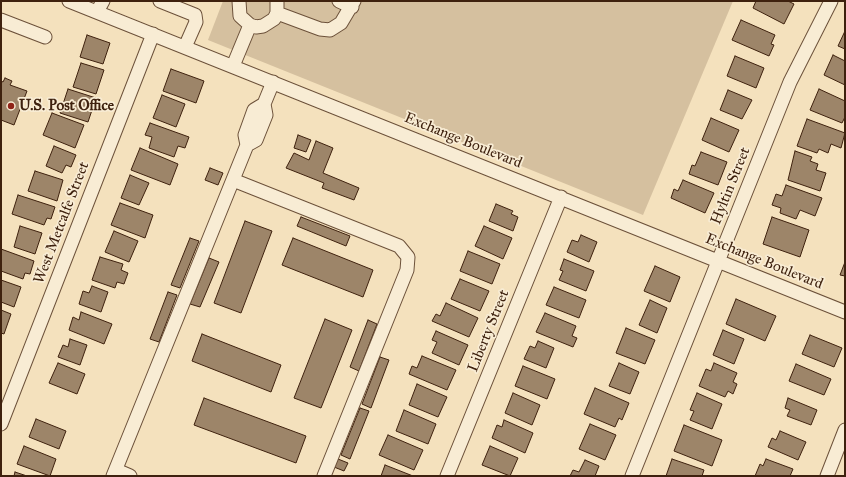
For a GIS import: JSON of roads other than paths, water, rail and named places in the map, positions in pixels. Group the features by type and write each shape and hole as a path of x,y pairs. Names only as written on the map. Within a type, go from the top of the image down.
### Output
{"street":[{"name":"Exchange Boulevard","path":"69,1 100,7 153,34 845,312"},
{"path":"160,1 195,15 196,22 185,47"},
{"path":"239,1 240,16 250,25 263,26 274,19 277,7 320,29 330,30 341,24 353,4 339,1"},
{"name":"Hyltin Street","path":"632,476 790,82 831,1"},
{"path":"1,20 45,37"},
{"path":"233,66 250,25"},
{"name":"West Metcalfe Street","path":"1,424 153,34"},
{"path":"130,476 115,473 247,145 256,140 266,115 264,104 273,82"},
{"path":"233,180 399,246 408,257 406,270 324,476"},
{"name":"Liberty Street","path":"447,476 561,197"},
{"path":"826,476 845,430"}],"place":[{"name":"U.S. Post Office","path":"11,106"}]}
